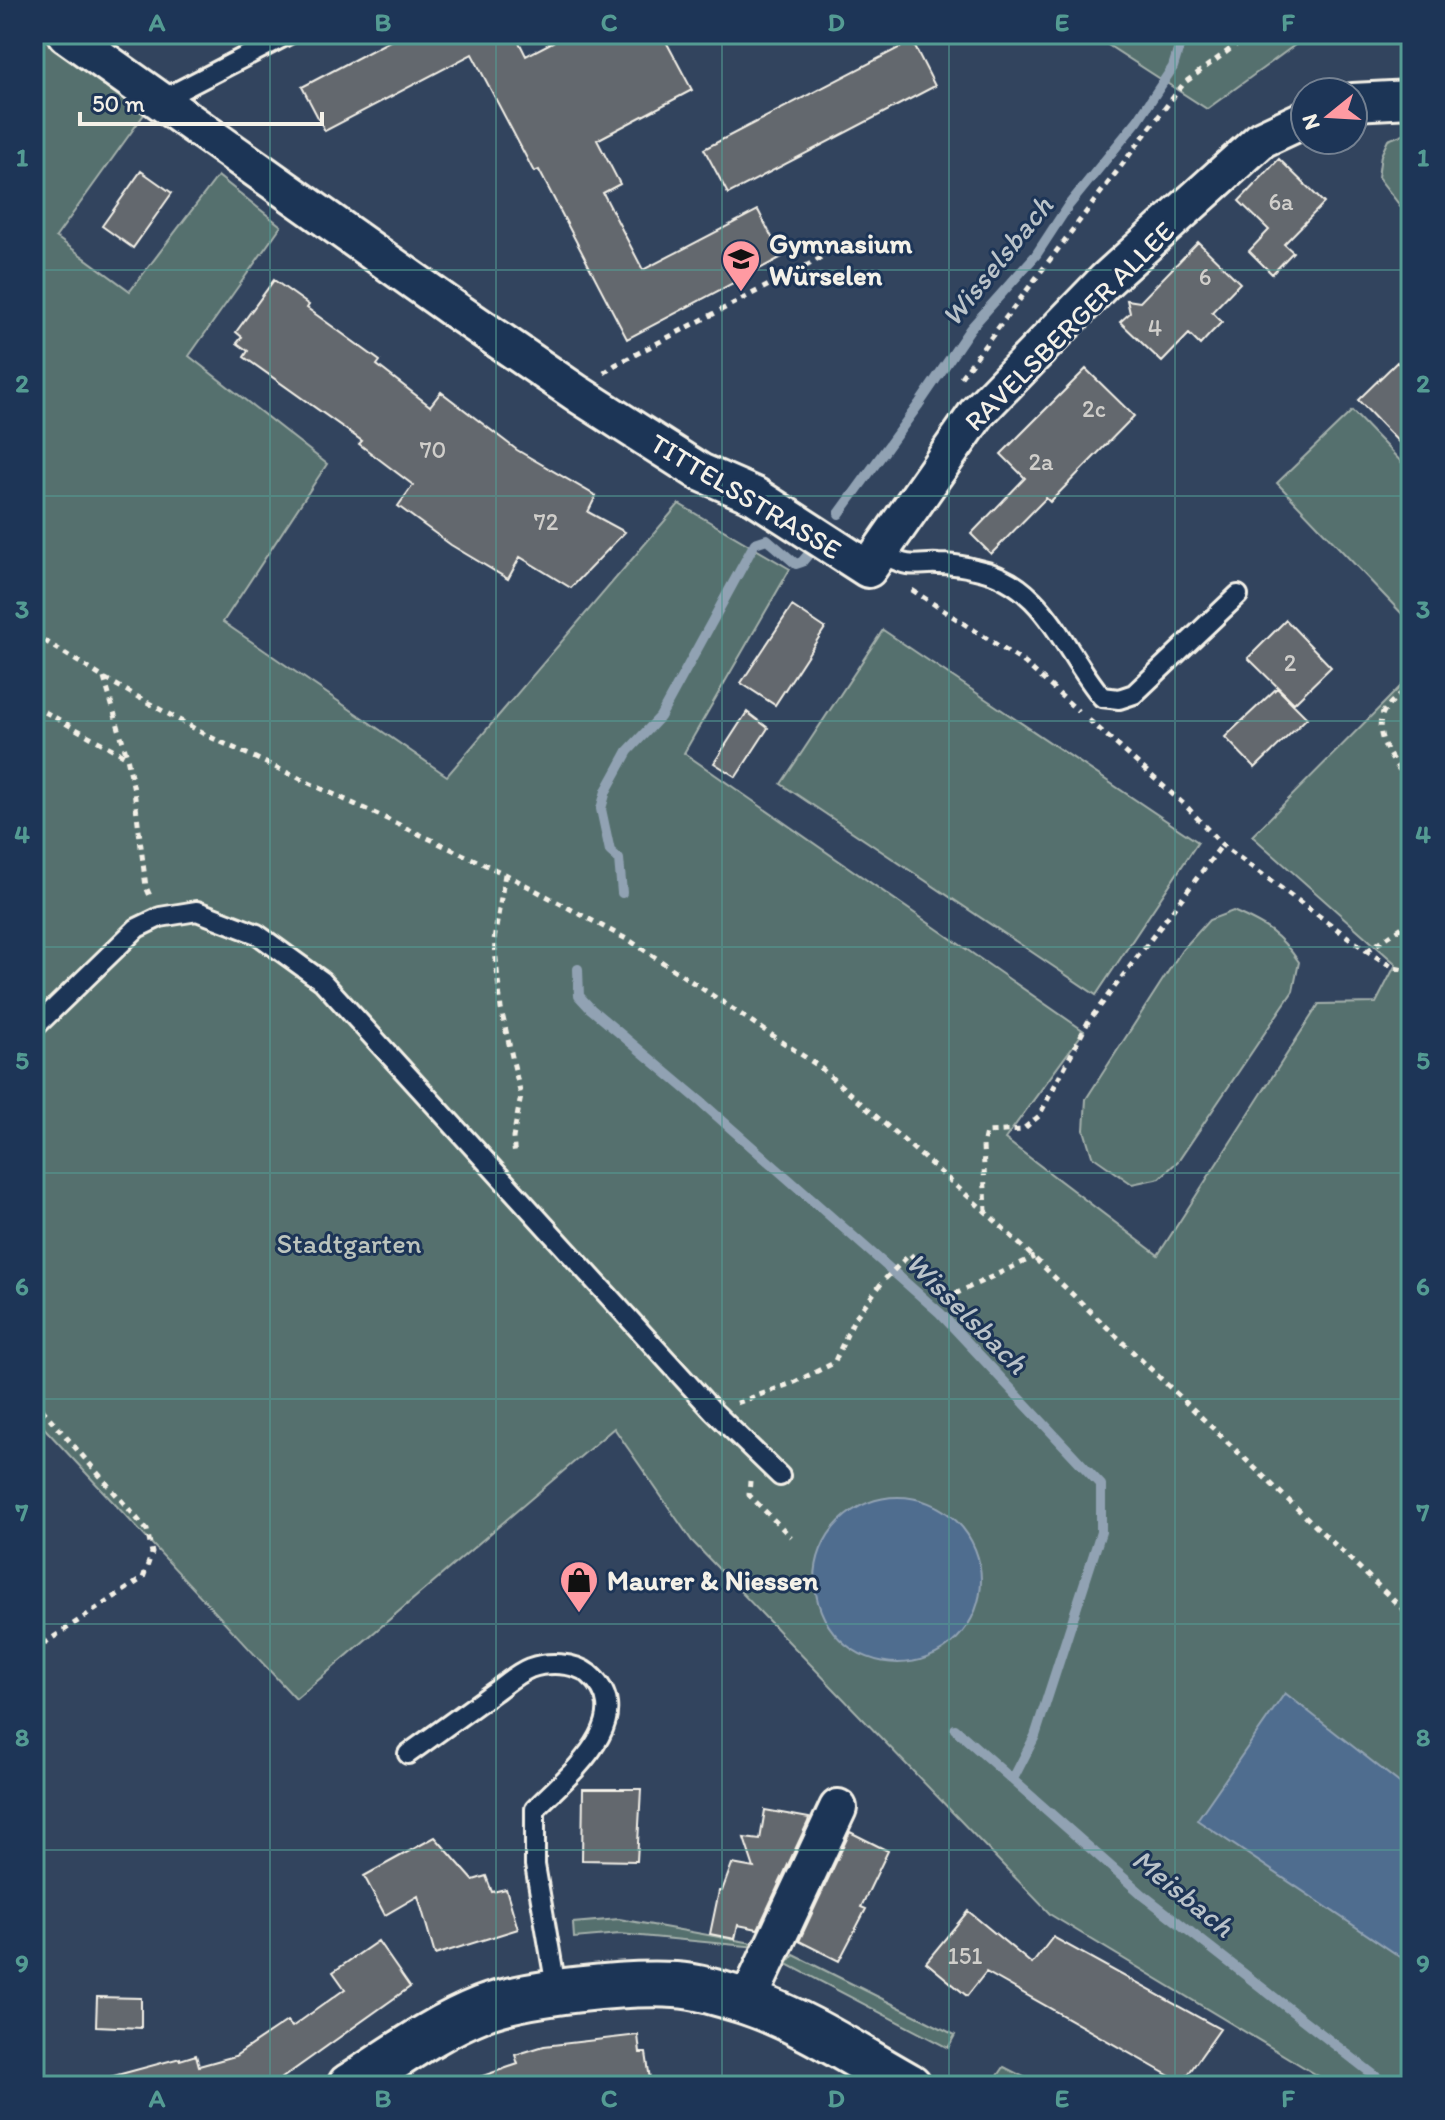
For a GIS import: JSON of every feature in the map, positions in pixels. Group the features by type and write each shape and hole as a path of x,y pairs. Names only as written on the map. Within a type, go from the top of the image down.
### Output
{"main road":[{"path":"350,2086 439,2029 485,2008 557,1993 677,1985 747,2002 797,2023 909,2086"}],"street":[{"name":"TITTELSSTRASSE","path":"66,34 578,394 700,472 755,496 873,560"},
{"path":"1369,101 1411,99"},
{"name":"RAVELSBERGER ALLEE","path":"873,560 977,413 1106,280 1262,139 1289,126"},
{"path":"747,2002 838,1808"}],"lane":[{"path":"159,101 289,34"},
{"path":"873,560 978,569 1014,582 1039,606 1102,697 1119,699 1134,694 1238,595"},
{"path":"34,1028 137,928 160,917 197,911 257,934 322,981 713,1411 780,1476"},
{"path":"408,1754 527,1669 560,1664 585,1671 600,1685 605,1701 606,1723 596,1746 535,1809 535,1865 557,1993"}],"path":[{"path":"952,388 1184,83 1251,34"},
{"path":"578,394 615,365 821,258"},
{"name":"TITTELSSTRASSE","path":"873,560 906,586 1025,663 1188,808 1222,845 1367,951 1394,968 1411,971"},
{"path":"34,634 104,678 206,735 505,874 632,942 817,1065 986,1212 1411,1617"},
{"path":"104,678 134,790 146,887 160,917"},
{"path":"1411,685 1383,712 1380,730 1395,766 1411,783"},
{"path":"34,706 127,757"},
{"path":"986,1212 983,1145 986,1132 1022,1130 1039,1116 1088,1022 1222,845"},
{"path":"505,874 494,940 501,1009 521,1096 513,1138 518,1195"},
{"path":"1367,951 1411,921"},
{"path":"713,1411 795,1382 834,1363 854,1319 884,1280 910,1254 944,1290 957,1293 1034,1257"},
{"path":"34,1400 147,1530 152,1553 143,1578 34,1650"},
{"path":"753,1452 749,1495 791,1537"}],"green space":[{"name":"Stadtgarten","path":"34,34 42,34 145,113 56,237 130,291 218,176 281,226 189,356 327,464 223,622 447,776 679,504 790,569 684,753 1084,1031 1005,1139 1158,1255 1319,1004 1376,1003 1396,964 1252,836 1411,676 1411,2086 1335,2086 1051,1915 692,1541 614,1428 296,1699 34,1417"},
{"path":"1091,34 1310,34 1207,109"},
{"path":"1411,131 1411,220 1378,177 1381,155 1388,140"},
{"path":"1352,411 1411,472 1411,613 1406,618 1277,483"},
{"path":"883,630 1198,842 1096,995 781,784"},
{"path":"1233,911 1270,931 1292,952 1299,962 1293,991 1179,1160 1160,1178 1132,1184 1092,1156 1084,1130 1086,1099 1182,950 1209,920"},
{"path":"619,1919 758,1944 757,1947 620,1934 574,1938 573,1923"},
{"path":"794,1955 955,2035 948,2048 787,1964"},
{"path":"1004,2067 1042,2086 1007,2086 995,2080"}],"water":[{"path":"898,1497 930,1503 957,1521 975,1548 981,1580 975,1612 957,1639 930,1657 898,1663 866,1657 839,1639 821,1612 815,1580 821,1548 839,1521 866,1503"},
{"path":"1285,1693 1411,1792 1411,1964 1197,1820"}],"building":[{"path":"403,34 515,34 526,56 568,34 662,34 692,90 597,140 620,184 603,193 643,270 758,210 782,257 627,339 539,170 534,172 472,54 325,131 302,87"},
{"path":"912,41 935,86 728,194 704,149"},
{"path":"1279,159 1324,203 1284,244 1293,252 1272,274 1249,251 1269,230 1239,201"},
{"path":"141,171 172,193 133,248 102,226"},
{"path":"1198,242 1240,283 1212,312 1222,322 1200,345 1189,334 1162,362 1120,322 1130,313 1127,300 1140,302"},
{"path":"274,280 380,361 377,365 430,406 441,392 517,450 596,496 588,512 625,532 571,588 520,557 508,579 451,545 398,506 413,485 359,444 362,441 244,357 248,351 237,343 242,337 236,332"},
{"path":"1397,362 1411,377 1411,455 1358,400"},
{"path":"1086,369 1134,416 1050,502 1046,498 991,554 971,534 1025,478 1001,454"},
{"path":"792,606 825,628 775,705 741,683"},
{"path":"1286,620 1331,667 1294,703 1248,658"},
{"path":"1277,688 1307,718 1255,768 1225,737"},
{"path":"747,712 768,728 736,777 714,763"},
{"path":"583,1789 641,1789 637,1861 582,1860"},
{"path":"765,1810 809,1818 758,1929 738,1925 735,1939 710,1934 719,1891 722,1891 732,1864 754,1868 744,1838 760,1840"},
{"path":"850,1832 888,1851 861,1907 866,1909 839,1961 799,1941"},
{"path":"435,1837 473,1880 486,1876 492,1892 506,1889 518,1929 435,1955 418,1896 385,1915 364,1876"},
{"path":"968,1911 1032,1964 1053,1937 1220,2029 1182,2083 986,1972 967,1996 926,1962"},
{"path":"378,1941 410,1987 271,2086 107,2086 106,2078 180,2058 196,2055 199,2066 235,2056 287,2021 292,2027 345,1989 333,1972"},
{"path":"97,1997 141,1998 141,2028 96,2026"},
{"path":"638,2035 640,2053 646,2053 650,2079 617,2083 617,2086 466,2086 465,2082 518,2064 515,2055 544,2046"}],"waterway":[{"name":"Wisselsbach","path":"839,514 970,329 1036,255 1068,206 1138,120 1173,67 1183,34"},
{"name":"Wisselsbach","path":"622,893 619,859 610,851 601,809 606,791 628,751 660,717 755,543 767,539 796,564 807,556"},
{"name":"Wisselsbach","path":"578,969 579,996 591,1009 940,1313 1101,1485 1101,1532 1035,1736 1013,1779"},
{"name":"Meisbach","path":"955,1729 1143,1895 1388,2086"}],"place":[{"name":"Gymnasium Würselen","path":"741,293"},
{"name":"Maurer & Niessen","path":"579,1614"}]}
